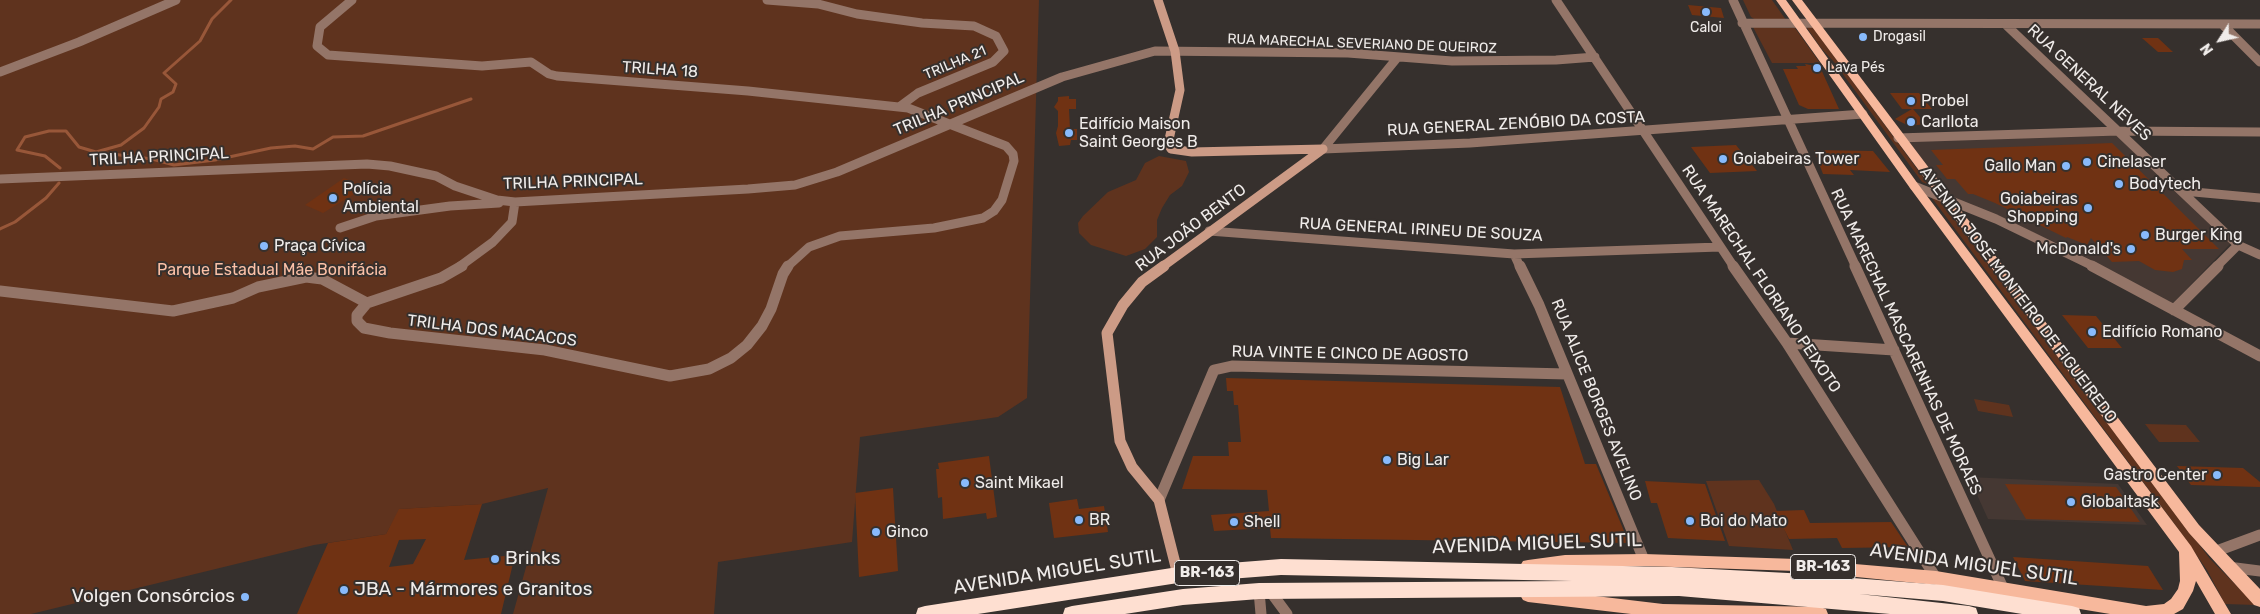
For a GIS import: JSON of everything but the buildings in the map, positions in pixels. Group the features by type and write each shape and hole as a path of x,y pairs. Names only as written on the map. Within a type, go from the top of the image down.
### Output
{"highway":[{"name":"AVENIDA MIGUEL SUTIL","path":"925,614 1178,575 1282,567 1492,571"},
{"name":"BR-163","path":"1492,571 1672,575 1894,588 2010,603 2072,614"},
{"name":"BR-163","path":"1072,614 1183,597 1264,591 1678,588 1805,597 1969,614"}],"main road":[{"name":"AVENIDA JOSÉ MONTEIRO DE FIGUEIREDO","path":"1781,0 1914,186 2186,550 2223,614"},
{"path":"1797,0 1898,138 2194,529 2227,567 2260,600"},
{"path":"2146,613 2168,610 2177,604 2185,591 2188,581 2186,550"},
{"name":"AVENIDA MIGUEL SUTIL","path":"1492,571 1565,561 1644,560 1797,565 1936,578 2151,614"},
{"name":"BR-163","path":"1496,590 1663,613 1820,614"}],"street":[{"path":"0,72 61,49 176,0"},
{"name":"TRILHA 18","path":"352,0 320,27 316,36 316,46 328,55 482,66 531,62 550,74 571,78 758,92 908,108 950,126"},
{"path":"768,0 817,2"},
{"path":"1158,0 1175,51"},
{"name":"RUA MARECHAL FLORIANO PEIXOTO","path":"1556,0 1720,248 1787,343 1936,578"},
{"name":"RUA MARECHAL MASCARENHAS DE MORAES","path":"1733,0 1786,120 2003,588"},
{"name":"TRILHA 21","path":"817,2 857,14 922,23 974,26 996,36 1004,51 993,62 918,93 899,107"},
{"path":"1742,23 1799,25 2260,24"},
{"name":"RUA GENERAL NEVES","path":"2005,24 2238,245"},
{"path":"2222,24 2260,62"},
{"name":"RUA GENERAL ZENÓBIO DA COSTA","path":"1175,51 1180,90 1168,144 1171,149 1192,152 1470,143 1644,132 1863,114"},
{"name":"RUA MARECHAL SEVERIANO DE QUEIROZ","path":"1043,84 1083,69 1150,52 1348,53 1397,58 1485,61 1556,60 1595,57"},
{"name":"RUA JOÃO BENTO","path":"1178,575 1159,500 1132,467 1120,441 1107,333 1123,305 1142,282 1323,149 1397,58"},
{"name":"TRILHA PRINCIPAL","path":"0,179 367,164 390,166 436,176 455,186 488,197 515,202 795,185 837,172 950,126 1043,84"},
{"name":"TRILHA DOS MACACOS","path":"515,202 512,222 493,242 468,262 441,278 367,302 357,315 357,321 364,328 390,333 545,350 670,376 709,369 731,358 747,345 762,326 771,309 783,274 790,263 809,247 840,236 970,222 994,212 1002,200 1010,178 1014,161 1013,154 1006,146 950,126"},
{"path":"1898,138 2118,131 2260,132"},
{"path":"1914,186 2061,249 2260,356"},
{"path":"2183,191 2260,198"},
{"path":"340,228 376,216 450,206 515,202"},
{"name":"RUA GENERAL IRINEU DE SOUZA","path":"1209,231 1514,254 1720,248"},
{"path":"2174,310 2238,245 2260,255"},
{"name":"RUA ALICE BORGES AVELINO","path":"1514,254 1539,304 1644,560"},
{"path":"0,290 173,311 233,298 258,287 306,277 322,279 367,302"},
{"path":"1787,343 1894,350"},
{"name":"RUA VINTE E CINCO DE AGOSTO","path":"1159,500 1214,370 1232,366 1567,374"},
{"path":"2214,552 2260,534"},
{"path":"2227,567 2260,571"},
{"path":"1261,614 1264,591"},
{"path":"1264,591 1286,614"}],"shaded area":[{"name":"Goiabeiras Shopping","path":"2117,133 2231,243 2171,305 2069,248 1950,197 1902,140"},
{"name":"Globaltask","path":"1969,477 2118,484 2147,525 1988,519"}],"green space":[{"name":"Parque Estadual Mãe Bonifácia","path":"0,0 1039,0 1027,398 998,417 860,437 852,542 718,562 714,614 513,614 548,488 482,504 400,509 386,534 314,545 31,614 0,614"},
{"path":"1743,0 1772,0 1786,20 1756,20 1751,17"},
{"path":"1812,26 1928,184 1922,182 1834,62 1821,48 1807,28"},
{"path":"1753,27 1795,28 1820,63 1772,63"},
{"path":"1159,156 1186,161 1189,172 1182,186 1170,195 1162,208 1157,220 1157,237 1145,249 1126,256 1091,245 1079,233 1078,223 1083,216 1108,192 1136,180 1145,163"},
{"path":"1932,198 1938,198 2210,559 2256,605 2225,604 2207,570 2176,526"},
{"path":"1974,399 2009,405 2013,417 1978,411"},
{"path":"2145,424 2186,425 2200,442 2159,442"},
{"path":"1759,480 1774,504 1793,550 1729,546 1706,481"}],"waterway":[{"path":"96,152 121,145 144,128 159,107 161,99 173,92 176,84 164,73 200,41 212,19 231,0"},
{"path":"96,152 152,159 174,165 215,160 271,148 295,146 313,149 333,137 363,136 471,99"},
{"path":"60,168 45,156 17,150 25,137 49,131 66,131 79,147 96,152"},
{"path":"0,229 15,222 46,198 59,183"}],"place":[{"name":"Caloi","path":"1706,12"},
{"name":"Drogasil","path":"1863,37"},
{"name":"Lava Pés","path":"1817,68"},
{"name":"Probel","path":"1911,101"},
{"name":"Carllota","path":"1911,122"},
{"name":"Edifício Maison Saint Georges B","path":"1069,133"},
{"name":"Goiabeiras Tower","path":"1723,159"},
{"name":"Cinelaser","path":"2087,162"},
{"name":"Gallo Man","path":"2066,166"},
{"name":"Bodytech","path":"2119,184"},
{"name":"Polícia Ambiental","path":"333,198"},
{"name":"Goiabeiras Shopping","path":"2088,208"},
{"name":"Burger King","path":"2145,235"},
{"name":"Praça Cívica","path":"264,246"},
{"name":"McDonald's","path":"2131,249"},
{"name":"Edifício Romano","path":"2092,332"},
{"name":"Big Lar","path":"1387,460"},
{"name":"Gastro Center","path":"2217,475"},
{"name":"Saint Mikael","path":"965,483"},
{"name":"Globaltask","path":"2071,502"},
{"name":"BR","path":"1079,520"},
{"name":"Boi do Mato","path":"1690,521"},
{"name":"Shell","path":"1234,522"},
{"name":"Ginco","path":"876,532"},
{"name":"Brinks","path":"495,559"},
{"name":"JBA - Mármores e Granitos","path":"344,590"},
{"name":"Volgen Consórcios","path":"245,597"}]}
